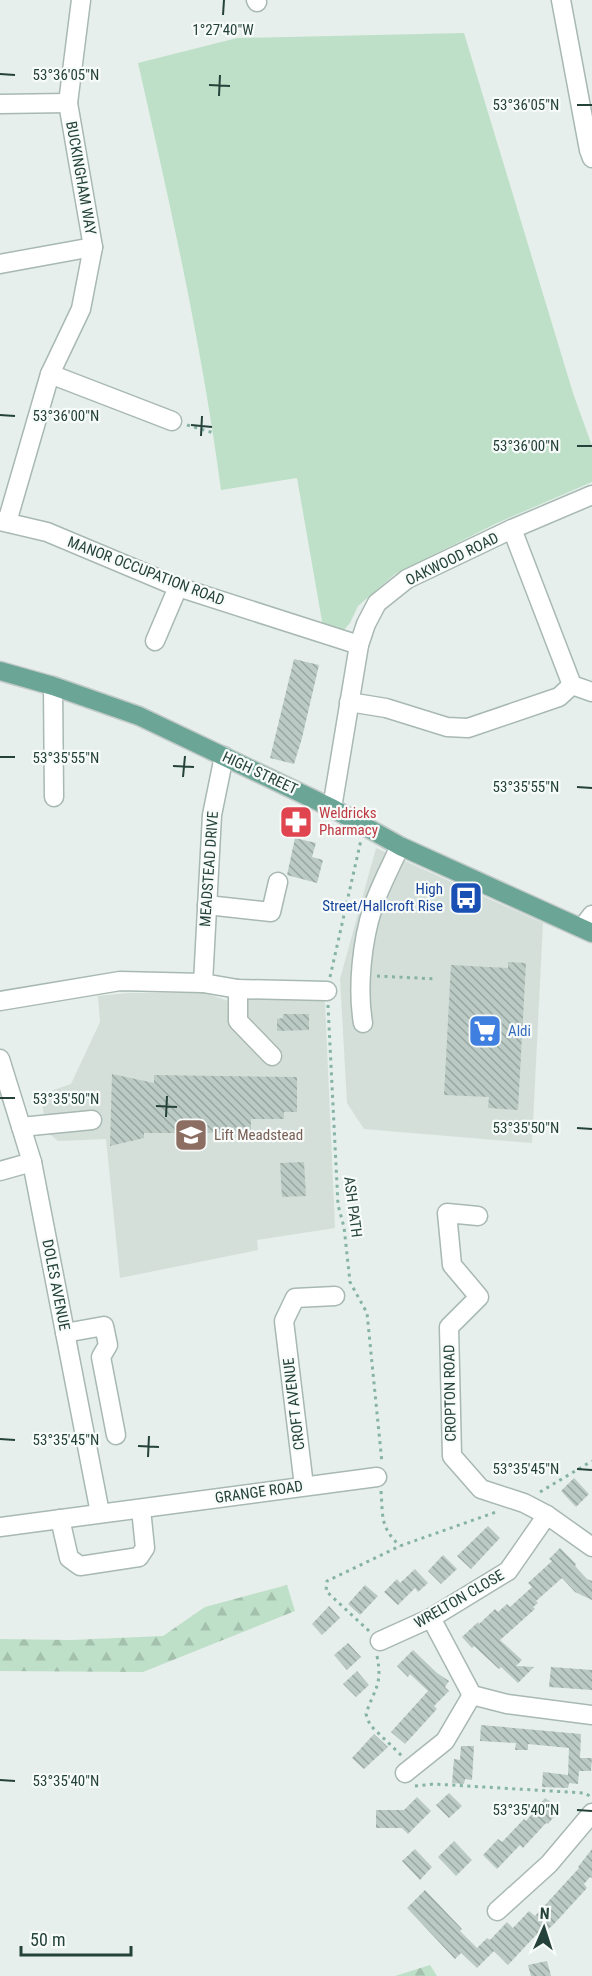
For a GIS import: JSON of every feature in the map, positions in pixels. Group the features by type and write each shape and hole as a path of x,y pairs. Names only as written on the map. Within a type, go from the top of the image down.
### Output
{"main road":[{"name":"HIGH STREET","path":"0,671 53,686 139,716 332,808 400,846 589,925"}],"street":[{"name":"BUCKINGHAM WAY","path":"4,521 50,374 81,309 93,247 68,103 81,0"},
{"path":"561,0 592,158"},
{"path":"0,104 68,103"},
{"path":"0,264 93,247"},
{"path":"50,374 172,421"},
{"name":"OAKWOOD ROAD","path":"332,808 359,645 366,624 377,603 407,579 592,495"},
{"name":"MANOR OCCUPATION ROAD","path":"4,521 47,532 178,587 359,645"},
{"path":"512,530 572,685 592,692"},
{"path":"155,641 178,587"},
{"path":"349,702 386,708 447,727 468,728 559,697 572,685"},
{"path":"53,686 54,797"},
{"name":"MEADSTEAD DRIVE","path":"203,983 212,815 224,756"},
{"path":"363,1023 360,1005 364,942 374,905 400,846"},
{"path":"207,905 271,912 278,882"},
{"path":"0,1001 120,981 203,983 238,989 327,991"},
{"path":"238,989 238,1021 272,1056"},
{"name":"DOLES AVENUE","path":"0,1059 32,1162 100,1513"},
{"path":"21,1127 92,1120"},
{"path":"0,1171 32,1162"},
{"name":"CROPTON ROAD","path":"478,1216 447,1213 452,1265 479,1298 449,1327 452,1456 481,1489 524,1503 547,1515 592,1547"},
{"name":"CROFT AVENUE","path":"304,1486 284,1321 295,1298 335,1296"},
{"path":"65,1332 104,1326 108,1345 101,1358 116,1435"},
{"name":"GRANGE ROAD","path":"0,1527 376,1477"},
{"path":"60,1519 69,1558 80,1566 139,1557 145,1548 141,1509"},
{"name":"WRELTON CLOSE","path":"380,1641 431,1618 508,1571 547,1515"},
{"path":"431,1618 472,1695 507,1704 592,1715"},
{"path":"405,1773 445,1741 472,1695"},
{"path":"497,1911 549,1864 592,1813"}],"path":[{"path":"172,421 214,433"},
{"name":"ASH PATH","path":"364,825 327,991 338,1205 345,1227 350,1282 367,1313 382,1466 376,1477 380,1482 383,1519 387,1534 400,1546"},
{"path":"372,976 437,979"},
{"path":"592,1461 524,1503 400,1546 327,1581 326,1591 380,1641 377,1655 381,1673 377,1690 366,1714 370,1725 402,1755 405,1773 415,1786 434,1784 584,1794 592,1797"}],"shaded area":[{"path":"376,848 543,923 532,1143 364,1129 347,1103 340,979"},
{"name":"Lift Meadstead","path":"129,993 205,993 231,1002 248,995 322,998 325,1003 335,1228 257,1240 258,1250 120,1278 106,1139 58,1141 47,1132 42,1104 53,1090 71,1084 100,1022 98,996"}],"green space":[{"path":"464,33 573,393 592,446 592,482 497,523 395,574 358,606 350,623 343,631 323,627 297,478 221,490 195,329 138,63 237,38"},
{"path":"287,1585 295,1611 143,1672 0,1671 0,1639 71,1640 163,1636 205,1607"},
{"path":"430,1965 437,1976 395,1976"}],"building":[{"path":"294,659 319,665 294,764 270,758"},
{"name":"Weldricks Pharmacy","path":"292,806 307,809 301,838 286,834"},
{"path":"295,838 316,843 312,857 323,860 317,883 287,875"},
{"name":"Aldi","path":"508,962 526,963 518,1110 488,1108 489,1097 444,1095 451,965 508,968"},
{"path":"283,1014 309,1014 309,1030 277,1031 277,1019 283,1018"},
{"path":"112,1074 154,1083 154,1075 297,1077 297,1112 284,1112 284,1119 251,1119 251,1133 144,1133 144,1138 110,1146"},
{"path":"304,1162 306,1196 282,1197 280,1163"},
{"path":"574,1478 589,1494 576,1507 561,1491"},
{"path":"488,1526 500,1538 471,1569 457,1556"},
{"path":"560,1548 587,1579 592,1581 592,1600 575,1592 562,1578 536,1601 538,1603 533,1607 535,1609 500,1640 522,1660 516,1666 534,1667 518,1683 474,1646 472,1648 462,1637 495,1609 498,1612 507,1604 510,1607 532,1587 528,1583 552,1561 549,1559"},
{"path":"443,1555 457,1569 441,1584 428,1571"},
{"path":"415,1569 428,1583 418,1592 415,1588 398,1605 384,1592 397,1579 400,1583"},
{"path":"365,1585 378,1596 360,1615 348,1604"},
{"path":"329,1606 340,1618 322,1635 312,1624"},
{"path":"348,1643 361,1657 347,1670 334,1655"},
{"path":"413,1650 449,1681 445,1687 449,1691 434,1706 437,1709 405,1744 391,1732 428,1691 410,1674 408,1677 397,1666"},
{"path":"551,1667 592,1670 592,1690 549,1687"},
{"path":"357,1671 369,1685 356,1697 343,1684"},
{"path":"481,1725 581,1734 580,1758 592,1758 591,1771 579,1771 578,1784 569,1783 568,1788 542,1787 543,1772 568,1775 569,1748 528,1744 528,1750 515,1750 516,1743 480,1741"},
{"path":"374,1734 388,1747 364,1769 352,1758"},
{"path":"461,1746 474,1746 472,1780 465,1779 464,1784 452,1783 454,1759 460,1760"},
{"path":"449,1793 462,1806 449,1818 436,1805"},
{"path":"417,1797 431,1811 408,1834 402,1828 376,1828 376,1810 404,1810"},
{"path":"545,1798 560,1809 523,1848 520,1845 497,1869 483,1855 498,1839 502,1842 524,1819 526,1821"},
{"path":"454,1841 472,1860 456,1876 438,1857"},
{"path":"415,1849 432,1867 420,1880 402,1861"},
{"path":"592,1849 592,1878 590,1877 584,1884 587,1888 554,1924 539,1938 536,1935 508,1965 494,1951 477,1968 461,1953 455,1959 407,1908 425,1890 477,1948 487,1938 490,1940 507,1922 513,1928 529,1911 535,1916 579,1868"},
{"path":"547,1961 551,1976 531,1976 528,1965"}],"place":[{"name":"Weldricks Pharmacy","path":"296,822"},
{"name":"High Street/Hallcroft Rise","path":"466,898"},
{"name":"Aldi","path":"485,1031"},
{"name":"Lift Meadstead","path":"191,1135"}]}
